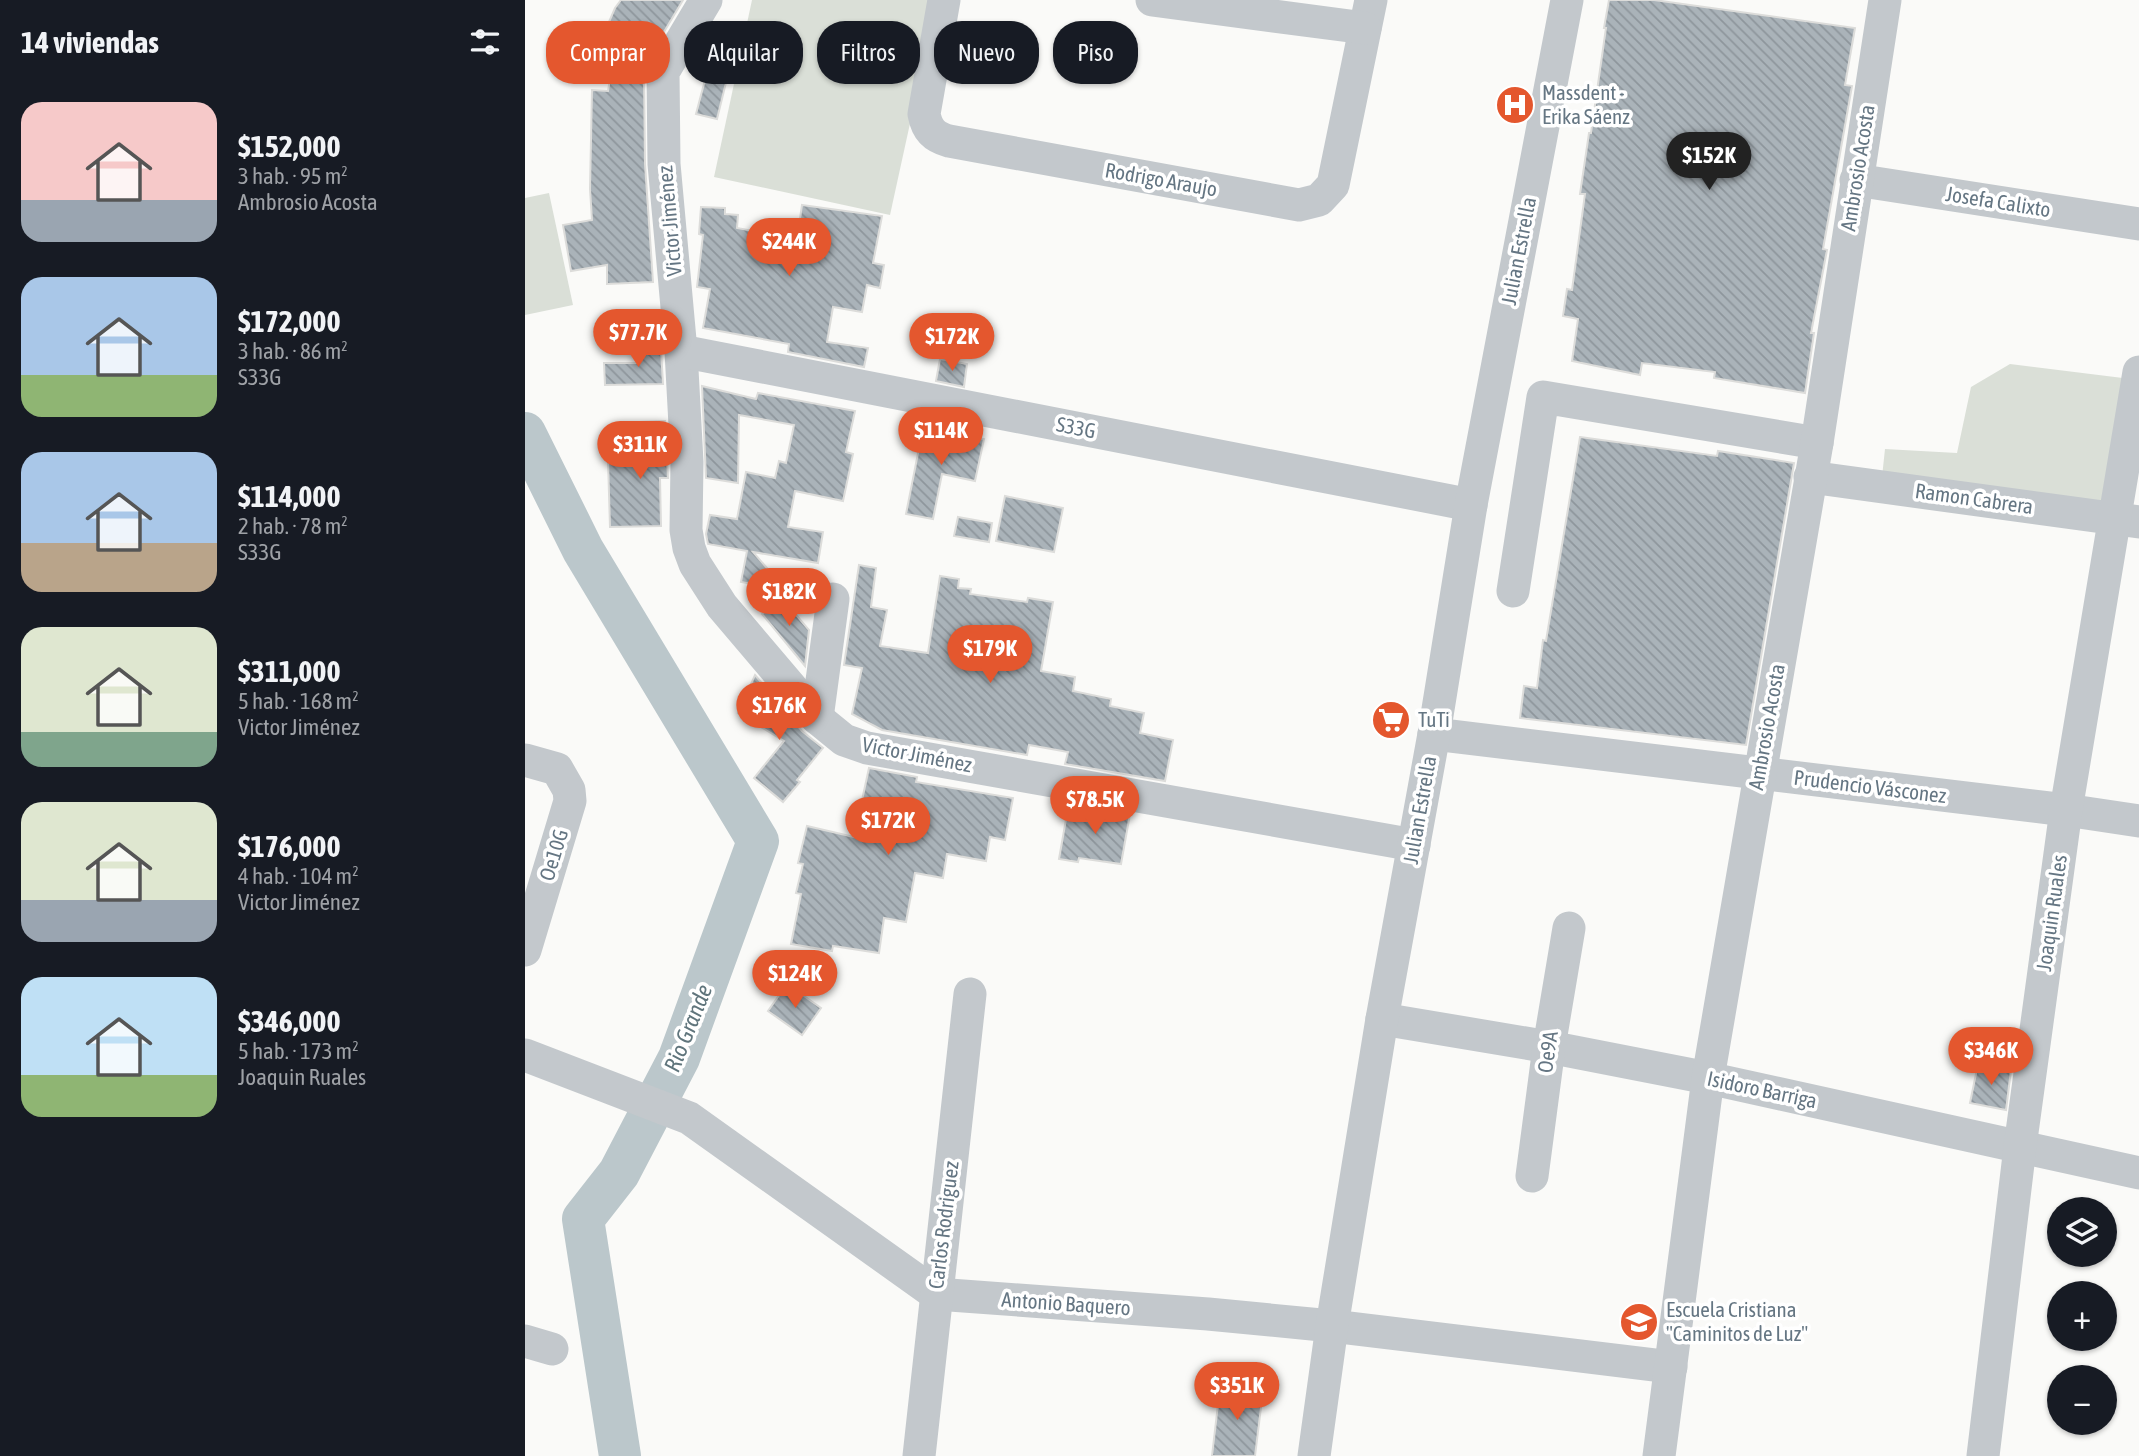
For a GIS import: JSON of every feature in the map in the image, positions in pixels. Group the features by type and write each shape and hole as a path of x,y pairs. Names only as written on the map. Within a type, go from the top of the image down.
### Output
{"street":[{"name":"Victor Jiménez","path":"706,0 663,72 664,164 681,351 687,462 686,530 695,564 722,606 817,718 844,740 867,748 1414,845"},
{"name":"Rodrigo Araujo","path":"944,0 925,114 929,129 934,135 949,141 1299,205 1319,200 1333,185 1368,14"},
{"path":"1151,0 1368,14"},
{"name":"Julian Estrella","path":"1314,1456 1332,1326 1382,1019 1434,734 1471,505 1567,0"},
{"name":"Ambrosio Acosta","path":"1659,1456 1708,1078 1817,443 1885,0"},
{"name":"Josefa Calixto","path":"1856,180 2139,224"},
{"name":"S33G","path":"681,351 1471,505"},
{"name":"Joaquin Ruales","path":"1983,1456 2020,1147 2066,810 2127,520 2139,372"},
{"path":"1493,387 1817,443"},
{"path":"1513,591 1543,397"},
{"name":"Ramon Cabrera","path":"1810,477 2127,520"},
{"path":"817,718 834,599"},
{"name":"Prudencio Vásconez","path":"1434,734 2139,821"},
{"name":"Oe10G","path":"525,760 558,769 569,790 570,801 525,950"},
{"name":"Oe9A","path":"1532,1177 1549,1047 1569,928"},
{"name":"Carlos Rodriguez","path":"919,1456 970,994"},
{"name":"Isidoro Barriga","path":"1382,1019 1549,1047 1708,1078 2139,1173"},
{"path":"525,1055 689,1118 936,1294"},
{"name":"Antonio Baquero","path":"936,1294 1332,1326 1671,1367"}],"shaded area":[{"path":"752,0 937,0 920,78 920,21 817,21 817,84 919,84 890,215 714,177 734,84 803,84 803,21 747,21"},
{"path":"549,193 573,305 525,315 525,198"},
{"path":"2010,364 2139,380 2129,506 1882,477 1885,449 1957,453 1971,387"}],"building":[{"path":"621,0 683,0 670,22 609,21"},
{"path":"1609,0 1654,0 1855,28 1845,85 1852,86 1823,249 1827,250 1811,333 1814,333 1805,393 1714,378 1715,372 1642,363 1640,375 1572,361 1578,319 1563,316 1567,289 1572,290 1585,194 1580,194"},
{"path":"609,84 644,84 645,164 653,282 607,284 607,265 571,271 563,225 592,220 592,90 608,91"},
{"path":"704,84 726,84 717,119 696,114"},
{"path":"802,205 882,216 873,263 884,265 880,288 867,285 862,312 833,307 827,342 868,348 864,367 788,352 789,344 703,328 710,289 697,287 703,235 699,234 701,207 725,208 725,214 738,215 737,228 797,239"},
{"path":"654,332 660,332 663,384 605,385 604,363 638,363 638,354 654,354"},
{"path":"940,359 967,364 964,387 936,381"},
{"path":"702,386 756,399 758,393 855,411 846,452 853,454 843,501 795,491 788,527 823,532 818,563 753,552 786,590 741,582 747,551 708,544 706,534 710,515 737,519 746,472 775,478 779,461 786,463 794,425 739,415 738,483 706,478"},
{"path":"665,421 668,478 660,478 661,526 610,527 608,461 641,461 640,422"},
{"path":"923,428 984,439 975,481 942,474 933,519 906,514"},
{"path":"1580,437 1717,456 1718,451 1794,463 1746,745 1520,718 1524,686 1537,688 1543,640 1546,641"},
{"path":"1005,496 1063,508 1054,552 996,541"},
{"path":"958,517 992,523 989,542 954,536"},
{"path":"859,565 876,568 871,607 887,610 880,646 928,653 940,576 959,579 958,588 971,589 970,594 1027,602 1028,598 1053,602 1041,671 1075,677 1073,691 1111,699 1110,706 1144,713 1140,733 1173,740 1165,781 1065,764 1068,752 1029,745 1027,755 882,730 852,714 862,668 844,665"},
{"path":"781,597 809,630 805,666 762,614"},
{"path":"755,675 802,731 823,748 783,802 754,778 784,741 738,713"},
{"path":"869,768 917,777 916,782 1013,798 1005,840 990,837 986,861 947,854 943,878 915,873 906,922 884,918 879,953 833,946 832,951 791,944 801,894 796,893 803,864 798,863 807,826 854,837"},
{"path":"1091,807 1130,814 1121,864 1079,858 1078,862 1059,859 1068,808 1090,812"},
{"path":"787,984 821,1008 802,1035 768,1011"},
{"path":"1978,1064 2011,1070 2006,1110 1970,1103"},
{"path":"1220,1387 1263,1391 1255,1456 1212,1456"}],"waterway":[{"name":"Rio Grande","path":"525,433 583,550 758,841 679,1058 619,1173 583,1219 620,1456"}],"place":[{"name":"Massdent - Erika Sáenz","path":"1515,105"},
{"name":"TuTi","path":"1391,720"},
{"name":"Escuela Cristiana \"Caminitos de Luz\"","path":"1639,1322"}]}
